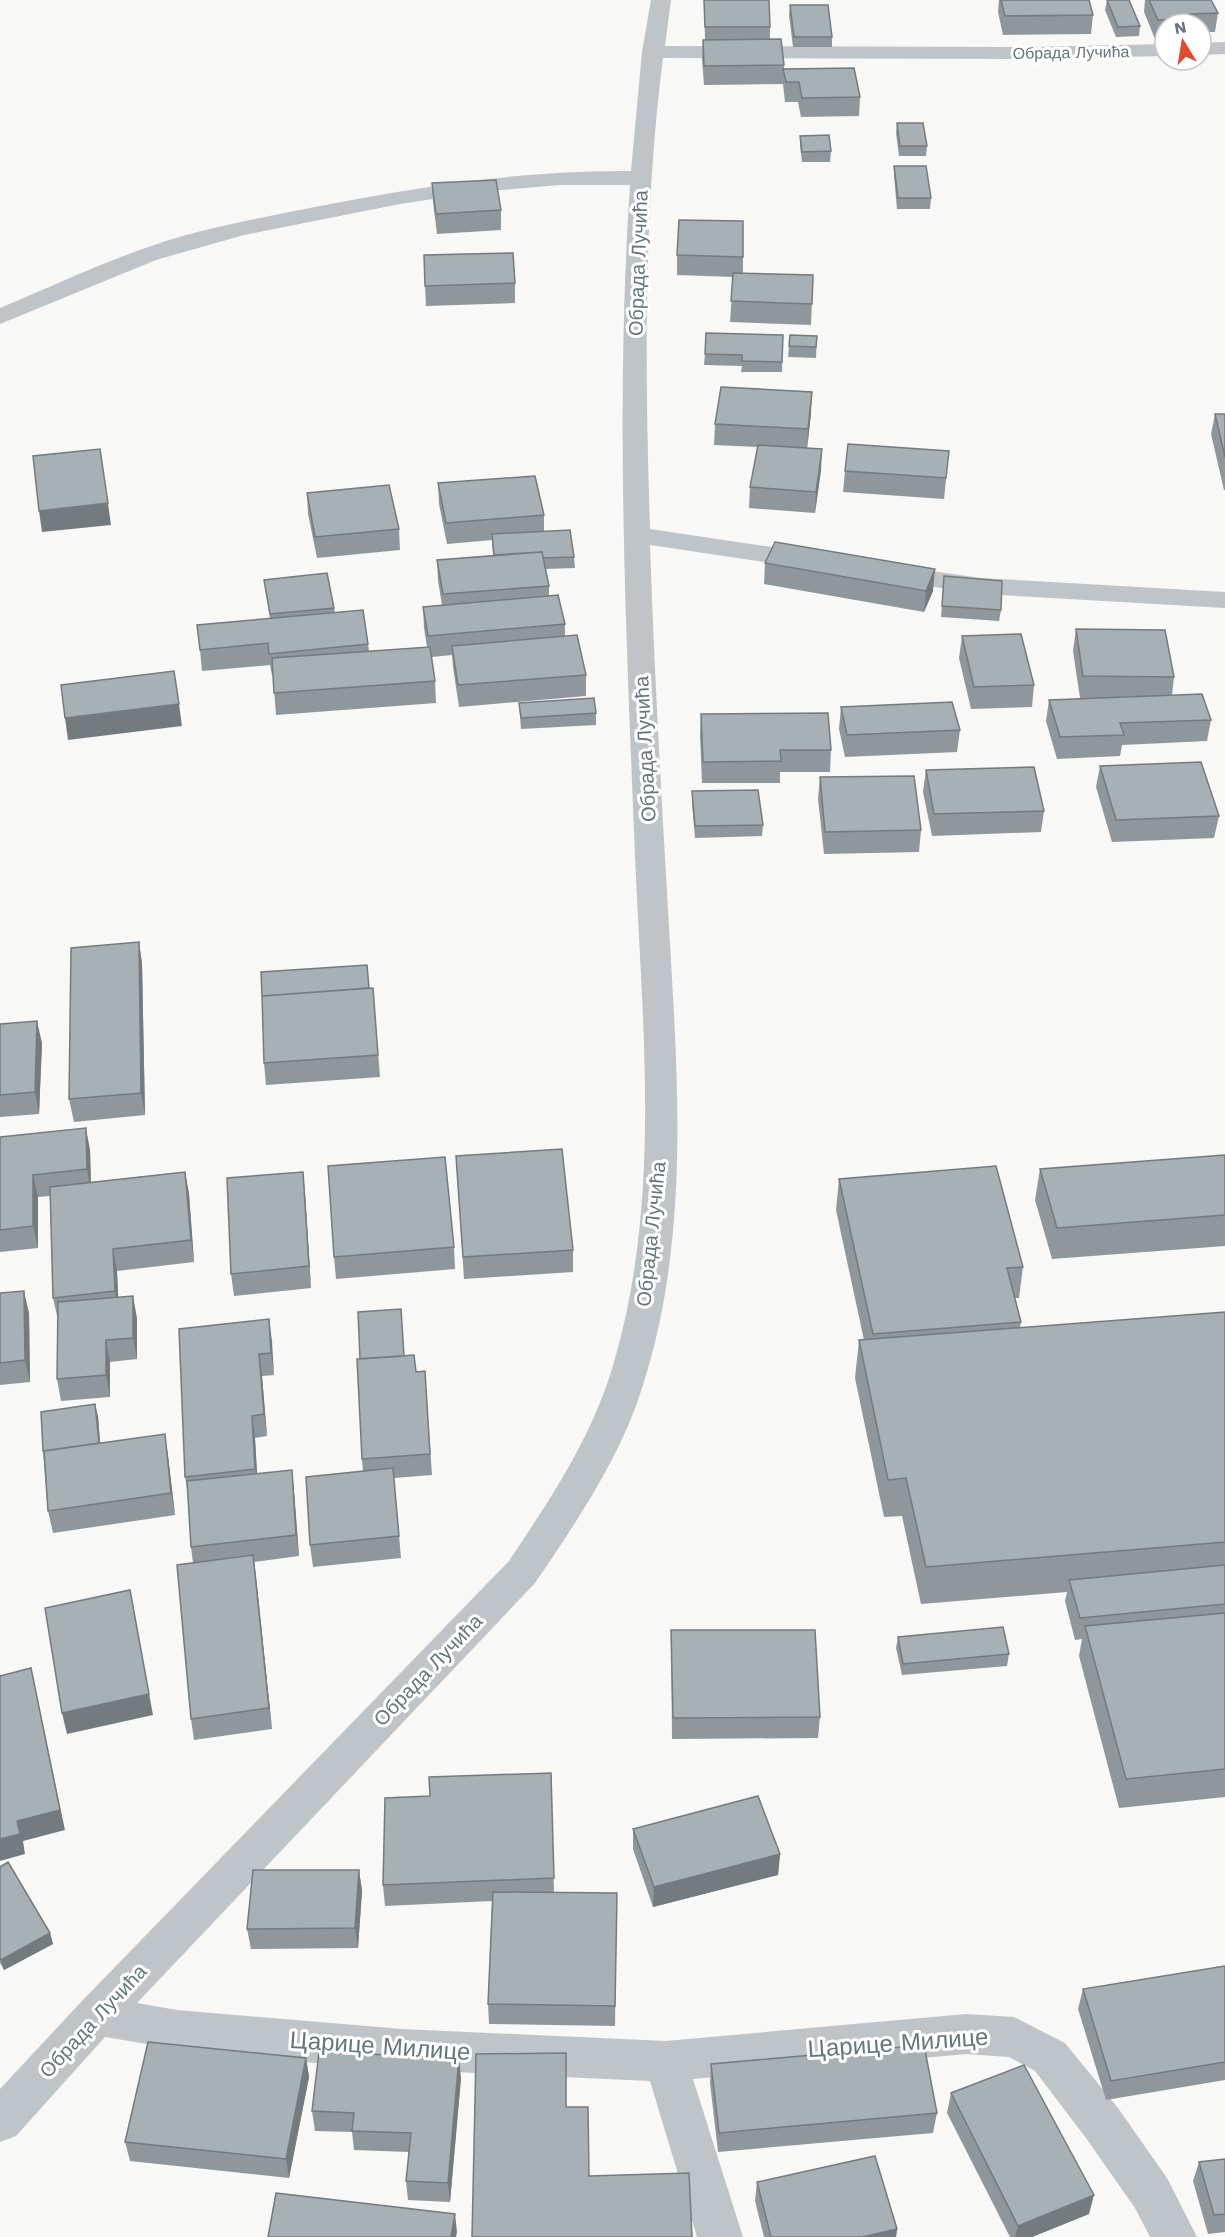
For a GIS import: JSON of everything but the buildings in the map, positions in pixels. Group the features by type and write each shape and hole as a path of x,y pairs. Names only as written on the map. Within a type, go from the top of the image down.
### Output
{"street":[{"name":"Обрада Лучића","path":"3,2105 96,2016 522,1572 570,1501 612,1418 632,1363 647,1295 660,1186 658,1046 636,535 635,332 641,178 652,52 662,0"},
{"name":"Обрада Лучића","path":"652,52 1031,53 1153,50"},
{"path":"0,316 169,248 251,227 369,203 487,184 585,176 641,178"},
{"path":"636,535 831,564"},
{"path":"866,569 981,586 1225,600"},
{"name":"Царице Милице","path":"96,2016 177,2030 402,2049 666,2061 966,2034 1014,2037 1050,2057 1102,2123 1151,2193 1174,2237"},
{"path":"666,2061 720,2237"}]}
